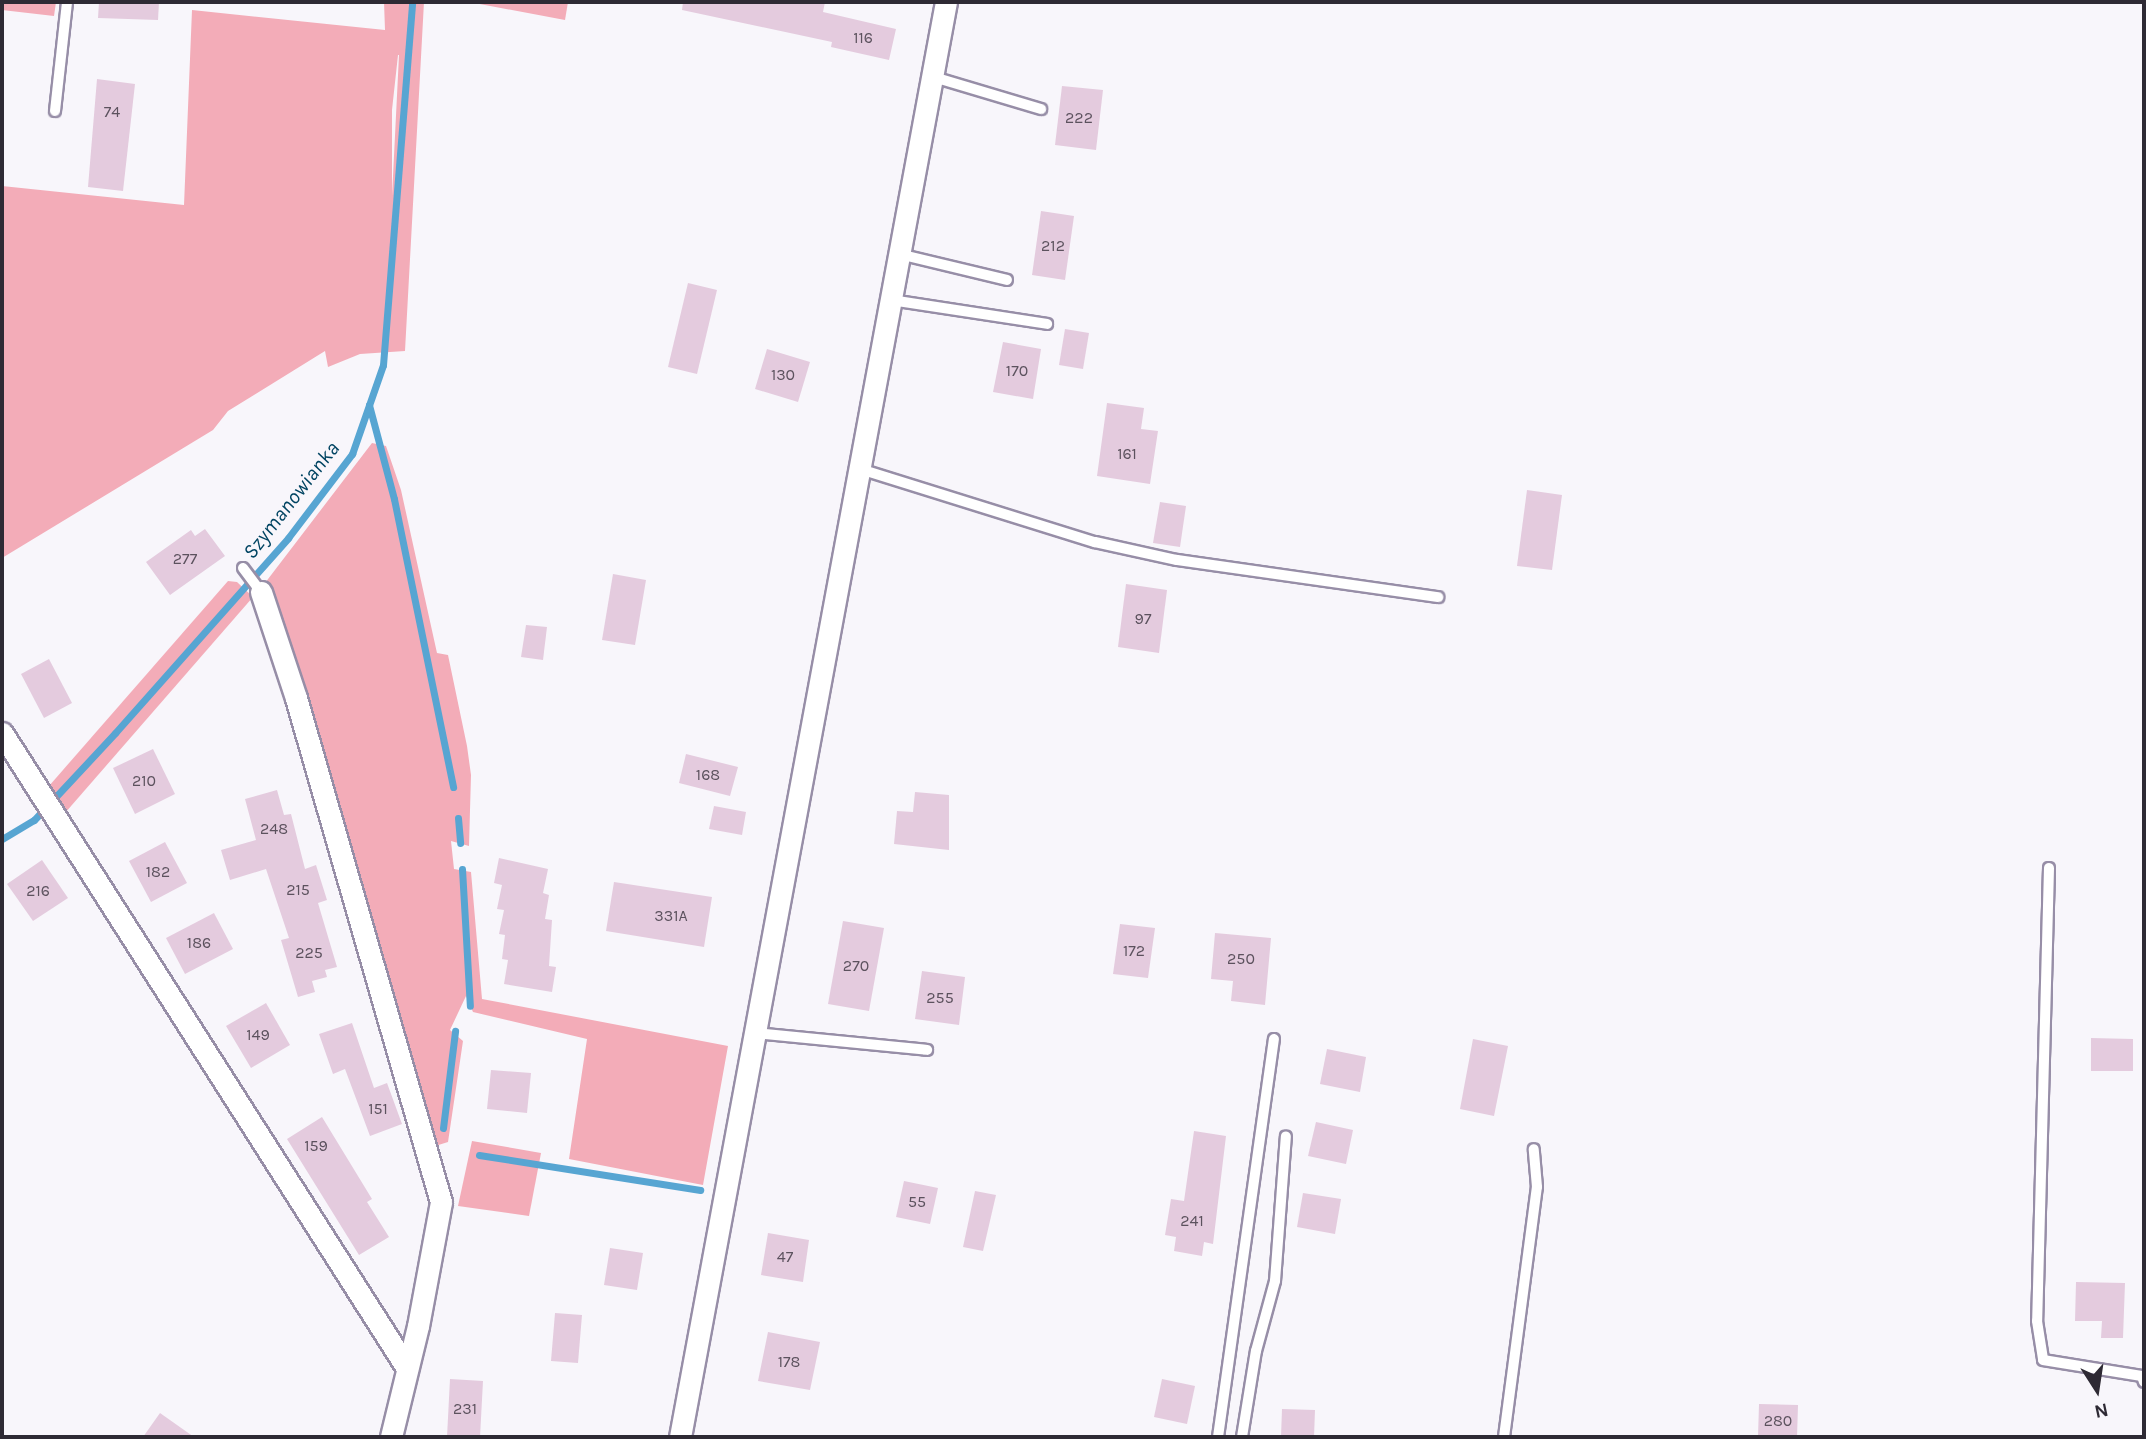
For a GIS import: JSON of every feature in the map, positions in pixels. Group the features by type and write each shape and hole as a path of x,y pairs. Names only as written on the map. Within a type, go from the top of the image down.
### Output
{"street":[{"path":"680,1437 860,469 930,76 946,2"},
{"path":"261,592 439,1188 441,1213 391,1437"},
{"path":"2,733 407,1368"}],"lane":[{"path":"55,111 67,2"},
{"path":"930,76 1041,109"},
{"path":"899,254 1007,280"},
{"path":"891,300 1047,324"},
{"path":"860,469 1095,542 1177,560 1438,597"},
{"path":"243,568 261,592"},
{"path":"2049,868 2037,1321 2043,1360 2142,1376 2144,1382"},
{"path":"755,1033 927,1050"},
{"path":"1218,1437 1274,1040"},
{"path":"1242,1437 1256,1351 1275,1281 1286,1136"},
{"path":"1504,1437 1537,1187 1534,1149"}],"shaded area":[{"path":"2,2 56,2 54,16 2,10"},
{"path":"384,2 424,2 405,351 360,354 328,367 325,351 228,411 213,430 2,558 2,186 184,205 192,10 385,30","holes":["399,55 392,196 392,110"]},
{"path":"469,2 568,2 565,20"},
{"path":"372,443 386,446 401,490 437,653 448,655 467,746 471,775 469,846 451,841 454,869 471,872 482,999 728,1046 703,1185 569,1159 587,1039 473,1012 466,996 450,1030 463,1041 448,1142 432,1147 284,622 265,583"},
{"path":"228,581 237,582 253,597 65,813 49,786"},
{"path":"472,1141 541,1153 529,1216 458,1206"}],"building":[{"path":"99,2 159,2 158,20 98,18"},
{"path":"683,2 825,2 823,12 896,29 889,60 831,47 832,42 682,10"},
{"path":"97,79 135,84 123,191 88,187"},
{"path":"1062,86 1103,90 1096,150 1055,145"},
{"path":"1041,211 1074,216 1065,280 1032,275"},
{"path":"688,283 717,290 697,374 668,367"},
{"path":"1065,329 1089,333 1083,369 1059,365"},
{"path":"1003,342 1041,349 1033,399 993,392"},
{"path":"767,349 810,362 798,402 755,389"},
{"path":"1107,403 1144,408 1141,429 1158,431 1150,484 1097,476"},
{"path":"1527,490 1562,495 1552,570 1517,566"},
{"path":"1160,502 1186,506 1180,547 1153,543"},
{"path":"205,529 225,556 170,595 146,562 191,530 195,536"},
{"path":"613,574 646,580 635,645 602,640"},
{"path":"1126,584 1167,590 1159,653 1118,647"},
{"path":"526,625 547,627 543,660 521,657"},
{"path":"49,659 72,703 44,718 21,674"},
{"path":"153,749 175,794 135,814 113,768"},
{"path":"686,754 738,767 730,796 679,783"},
{"path":"277,790 284,815 291,814 305,869 316,865 327,900 318,903 337,967 325,970 327,977 312,981 315,992 298,997 281,940 289,938 266,869 230,880 221,850 256,840 245,799"},
{"path":"915,792 949,795 949,850 894,844 897,811 913,812"},
{"path":"714,806 746,812 742,835 709,829"},
{"path":"165,842 187,883 151,902 129,861"},
{"path":"499,858 548,869 543,893 549,895 545,919 552,920 549,966 556,967 552,992 504,984 508,960 502,959 505,935 499,934 504,910 497,909 502,885 494,883"},
{"path":"42,860 68,898 33,921 7,884"},
{"path":"614,882 712,897 704,947 606,931"},
{"path":"214,913 233,949 185,974 166,938"},
{"path":"843,921 884,928 869,1011 828,1004"},
{"path":"1120,924 1155,928 1148,978 1113,974"},
{"path":"1215,933 1271,938 1265,1005 1231,1001 1233,981 1211,979"},
{"path":"922,971 965,977 959,1025 915,1019"},
{"path":"266,1003 290,1045 251,1068 226,1026"},
{"path":"352,1023 374,1088 387,1083 402,1124 370,1136 345,1069 333,1074 319,1034"},
{"path":"2091,1038 2133,1039 2133,1071 2091,1071"},
{"path":"1473,1039 1508,1046 1494,1116 1460,1109"},
{"path":"1327,1049 1366,1057 1360,1092 1320,1084"},
{"path":"491,1070 531,1073 527,1113 487,1109"},
{"path":"322,1117 372,1199 367,1202 389,1237 359,1255 287,1139"},
{"path":"1316,1122 1353,1130 1346,1164 1308,1156"},
{"path":"1194,1131 1226,1136 1213,1244 1204,1242 1202,1256 1174,1251 1176,1237 1165,1235 1171,1199 1184,1201"},
{"path":"904,1181 938,1188 930,1224 896,1217"},
{"path":"975,1191 996,1195 983,1251 963,1247"},
{"path":"1303,1193 1341,1199 1335,1234 1297,1227"},
{"path":"768,1233 809,1240 803,1282 761,1275"},
{"path":"610,1248 643,1253 637,1290 604,1285"},
{"path":"2076,1282 2125,1283 2123,1338 2101,1338 2102,1321 2075,1321"},
{"path":"555,1313 582,1315 578,1363 551,1361"},
{"path":"768,1332 820,1342 810,1390 758,1381"},
{"path":"450,1379 483,1381 480,1437 447,1437"},
{"path":"1162,1379 1195,1386 1187,1424 1154,1417"},
{"path":"1759,1404 1798,1405 1797,1437 1758,1437"},
{"path":"1282,1409 1315,1410 1314,1437 1281,1437"},
{"path":"160,1413 194,1437 143,1437"}],"waterway":[{"name":"Szymanowianka","path":"2,839 34,820 115,733 288,538 352,454 383,365 412,2"},
{"path":"369,405 394,499 453,787"},
{"path":"458,818 460,843"},
{"path":"462,869 470,1006"},
{"path":"443,1128 455,1031"},
{"path":"479,1155 700,1190"}]}
